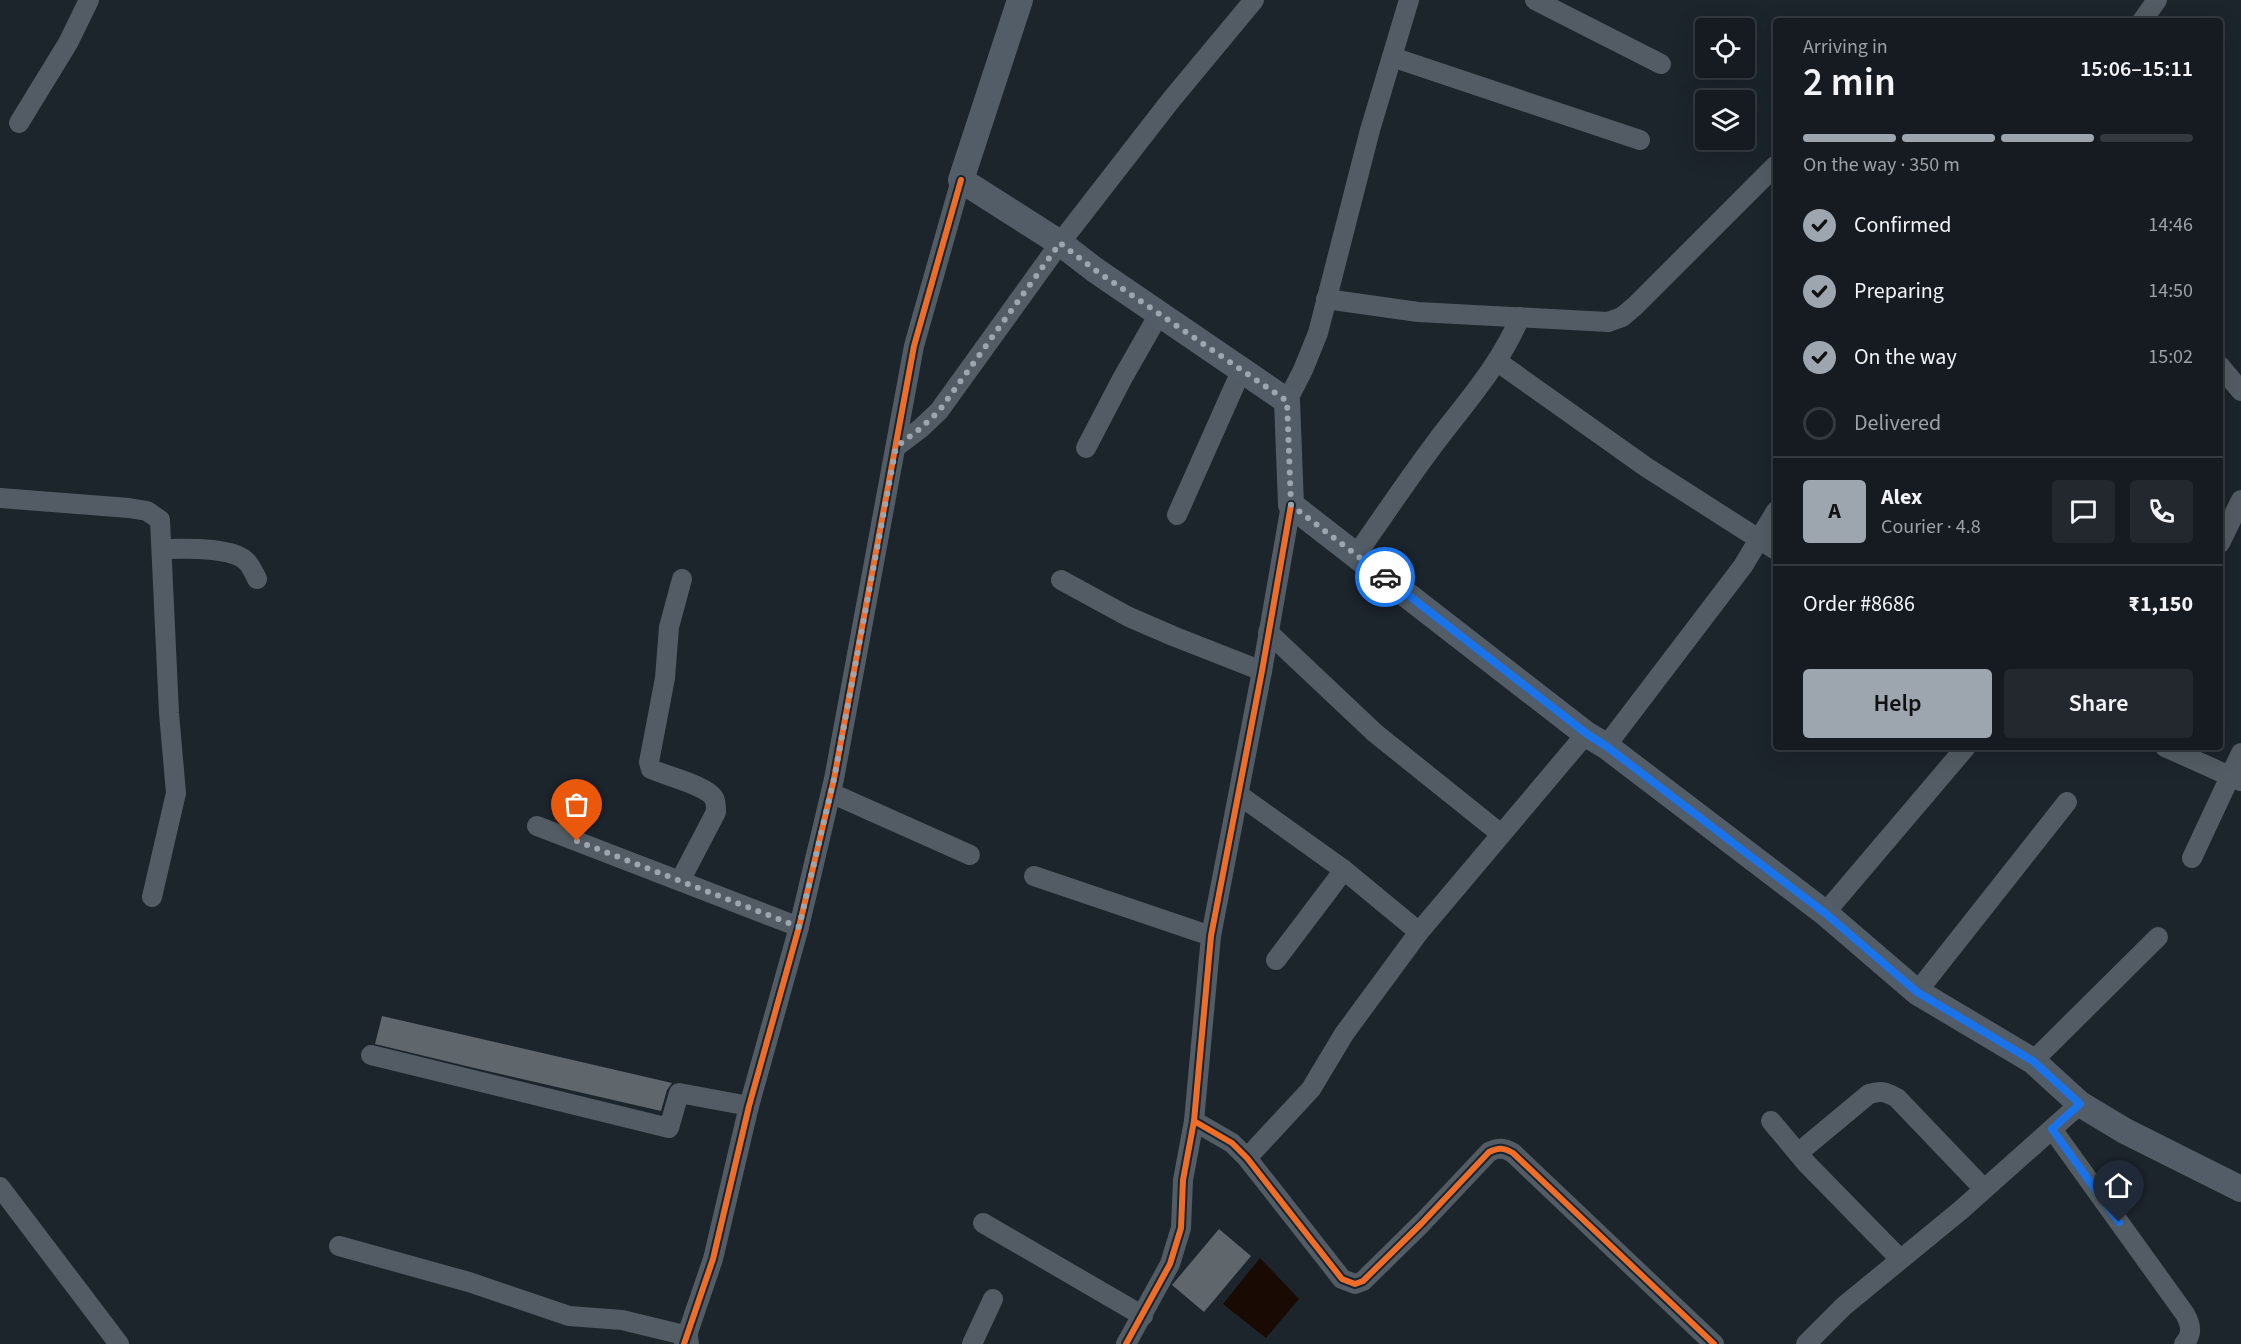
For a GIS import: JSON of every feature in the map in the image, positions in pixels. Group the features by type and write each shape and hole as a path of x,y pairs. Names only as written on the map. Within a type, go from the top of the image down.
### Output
{"main road":[{"path":"1020,0 961,180 1060,243 1095,270 1287,401 1291,505 1825,913 1917,992 2033,1061 2080,1104 2125,1131 2241,1189"}],"street":[{"path":"20,123 68,43 89,0"},
{"path":"896,447 939,411 1060,243 1171,100 1254,0"},
{"path":"1287,401 1314,342 1370,130 1409,0"},
{"path":"1535,0 1661,64"},
{"path":"2144,18 2157,0"},
{"path":"1392,57 1640,140"},
{"path":"1326,299 1418,312 1608,322 1622,317 1773,168"},
{"path":"339,1246 469,1282 569,1316 622,1320 687,1341 713,1259 749,1106 799,927 831,793 914,346 961,180"},
{"path":"1086,448 1159,314"},
{"path":"1356,555 1436,443 1498,362 1510,342 1520,317"},
{"path":"1498,362 1646,468 1773,548"},
{"path":"1177,515 1242,369"},
{"path":"2223,370 2241,391"},
{"path":"0,498 147,511 159,520 169,713 176,793 152,897"},
{"path":"2223,537 2241,500"},
{"path":"1126,1344 1170,1264 1181,1228 1183,1180 1194,1121 1211,936 1291,505"},
{"path":"1247,1158 1311,1089 1344,1034 1419,932 1501,834 1596,740 1743,566 1773,516"},
{"path":"162,549 202,548 224,552 246,560 257,579"},
{"path":"680,881 716,812 713,796 703,789 660,773 651,768 649,762 665,678 669,627 681,579"},
{"path":"1061,580 1129,617 1262,671"},
{"path":"1268,633 1375,733 1501,834"},
{"path":"1825,913 1963,750"},
{"path":"2172,750 2236,778"},
{"path":"2192,858 2236,778 2241,753"},
{"path":"831,793 970,855"},
{"path":"1239,795 1344,870 1419,932"},
{"path":"1917,992 2067,802"},
{"path":"537,826 799,927"},
{"path":"1276,960 1344,870"},
{"path":"1034,876 1211,936"},
{"path":"2033,1061 2158,937"},
{"path":"371,1055 669,1128 679,1093 749,1106"},
{"path":"1798,1153 1869,1094 1878,1090 1897,1098 1984,1189"},
{"path":"1806,1344 1844,1306 1984,1189 2080,1104"},
{"path":"1194,1121 1232,1143 1247,1158 1342,1279 1355,1284 1363,1281 1490,1152 1497,1148 1505,1148 1513,1153 1714,1344"},
{"path":"1771,1121 1798,1153 1900,1259"},
{"path":"2052,1129 2185,1314 2191,1326 2189,1338 2184,1344"},
{"path":"0,1187 119,1344"},
{"path":"983,1223 1143,1316"},
{"path":"972,1344 993,1299"}],"shaded area":[{"path":"1260,1258 1299,1299 1266,1338 1223,1304"}],"building":[{"path":"382,1016 672,1083 667,1090 661,1111 466,1066 375,1044"},
{"path":"1219,1229 1251,1256 1204,1312 1172,1285"}],"cycle path":[{"path":"684,1344 713,1259 749,1106 799,927 834,779 914,346 961,180"},
{"path":"1126,1344 1170,1264 1181,1228 1183,1180 1194,1121 1211,936 1291,505"},
{"path":"1194,1121 1232,1143 1247,1158 1342,1279 1355,1284 1363,1281 1422,1223 1489,1152 1499,1149 1507,1150 1513,1153 1714,1344"}],"way so far":[{"path":"577,841 799,927 834,779 896,447 939,411 1060,243 1095,270 1287,401 1291,505 1385,577"}],"route":[{"path":"1385,577 1587,734 1606,746 1825,913 1917,992 2033,1061 2080,1104 2052,1129 2119,1222"}]}
